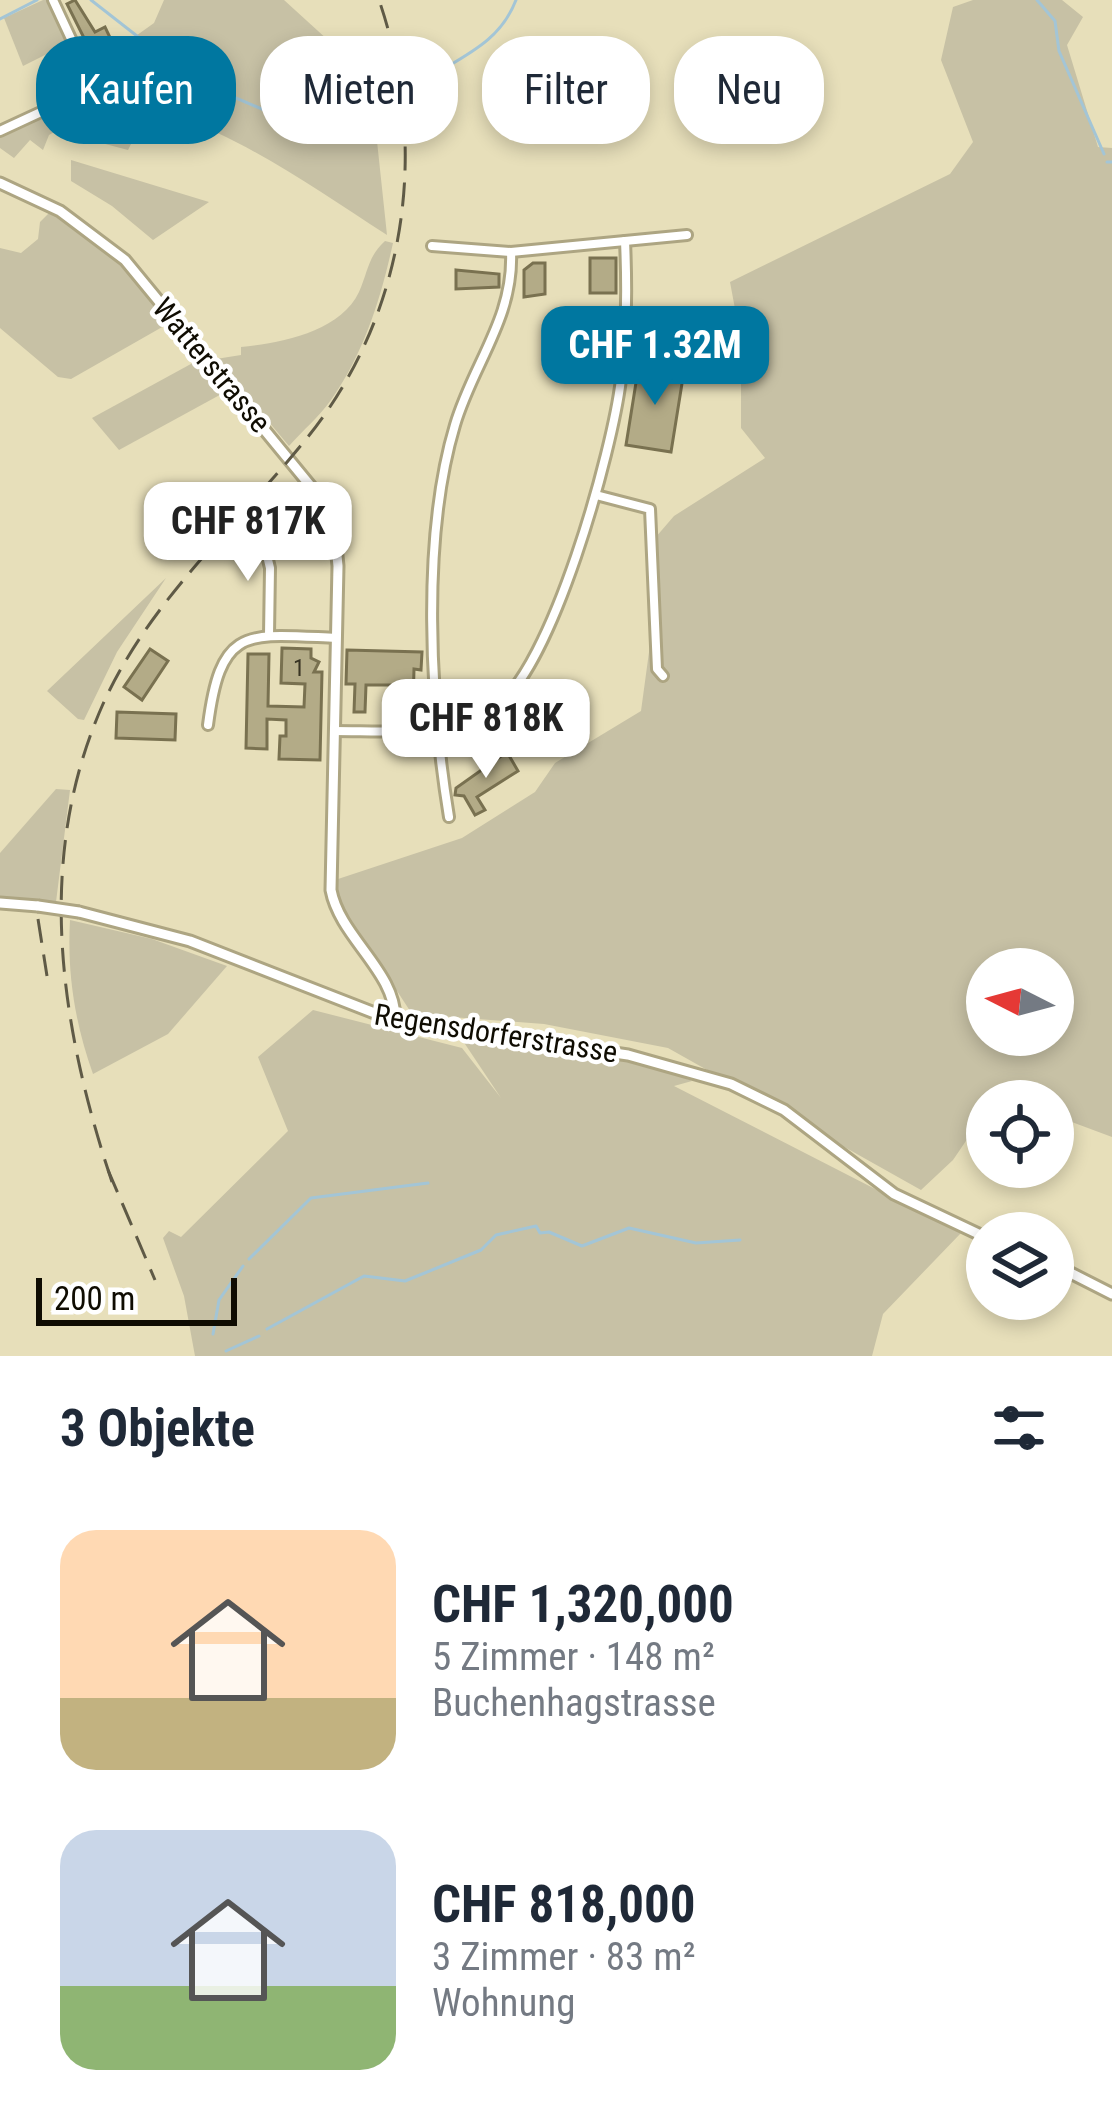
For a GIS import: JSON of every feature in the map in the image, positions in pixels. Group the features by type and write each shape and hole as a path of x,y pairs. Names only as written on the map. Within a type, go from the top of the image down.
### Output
{"street":[{"path":"0,131 69,99 82,83 80,58 53,0"},
{"name":"Watterstrasse","path":"0,183 60,211 125,260 320,496 336,536 333,902 341,922 393,997 395,1021"},
{"path":"431,246 511,252 687,235"},
{"path":"334,730 434,730 467,724 500,705 517,688 538,650 610,445 622,377 625,242"},
{"path":"449,817 434,730 439,509 455,425 509,298 511,252"},
{"path":"596,495 650,508 657,669 663,676"},
{"path":"260,527 270,568 269,635"},
{"path":"208,725 219,663 237,645 269,635 336,638"},
{"path":"517,688 577,734"},
{"name":"Regensdorferstrasse","path":"0,903 79,912 190,941 395,1021 571,1044 709,1076 784,1110 921,1210 966,1229"},
{"path":"1074,1275 1112,1294"}],"shaded area":[{"path":"49,0 66,36 36,36 36,60 23,66 4,18"},
{"path":"164,0 284,0 324,36 260,36 260,144 377,144 387,235 236,143 236,36 136,36 154,23"},
{"path":"973,0 1062,0 1083,17 1067,45 1098,147 1112,148 1112,1137 1074,1123 1074,1080 966,1080 966,1141 921,1190 668,1048 544,1024 412,1014 338,900 335,880 462,838 535,792 555,763 641,711 652,630 649,545 674,516 765,458 741,428 741,341 730,282 950,174 973,142 941,60 953,7"},
{"path":"36,117 36,144 45,144 43,150 30,140 14,158 0,148 0,134"},
{"path":"71,160 209,202 153,240 112,206 71,181"},
{"path":"50,212 100,243 171,322 71,379 58,377 0,328 0,248 21,253 38,239 40,222"},
{"path":"385,241 393,243 362,344 331,400 289,446 216,359 241,355 241,347 308,333 338,317 359,292 372,258"},
{"path":"200,359 227,391 119,450 92,418"},
{"path":"166,578 117,652 84,720 78,719 47,691"},
{"path":"56,789 70,790 56,902 0,900 0,853"},
{"path":"70,920 152,939 227,966 168,1034 93,1074 74,998"},
{"path":"313,1010 462,1048 501,1098 463,1041 580,1052 665,1071 692,1081 674,1086 961,1233 883,1314 872,1356 195,1356 184,1296 163,1238 169,1231 181,1237 288,1131 258,1057"}],"building":[{"path":"75,0 95,32 105,27 109,36 83,36 67,4"},
{"path":"590,258 616,258 616,293 590,293"},
{"path":"533,263 545,263 545,294 524,297 524,270"},
{"path":"456,270 499,274 499,287 456,289"},
{"path":"639,364 684,371 671,452 626,445"},
{"path":"282,648 311,649 311,658 319,662 314,672 322,672 320,760 279,759 286,720 267,719 267,749 246,748 248,654 269,654 268,706 304,707 305,684 281,683"},
{"path":"150,649 168,661 142,700 124,687"},
{"path":"347,650 422,652 421,670 414,669 417,713 389,715 390,685 366,685 365,712 354,712 355,684 346,684"},
{"path":"117,712 176,714 175,740 116,738"},
{"path":"507,752 518,771 477,797 485,810 475,815 464,796 455,795 456,788"}],"waterway":[{"path":"0,19 37,0"},
{"path":"91,0 192,79 260,108"},
{"path":"458,60 502,25 516,0"},
{"path":"1037,0 1055,21 1059,51 1104,154"},
{"path":"1107,162 1112,162"},
{"path":"249,1259 311,1198 428,1183"},
{"path":"267,1329 364,1276 405,1281 481,1250 496,1235 536,1226 540,1233 549,1232 582,1246 629,1228 696,1243 740,1240"},
{"path":"213,1334 219,1300 243,1266"},
{"path":"226,1351 259,1336"}],"railway":[{"path":"112,1182 79,1063 62,943 68,822 81,763 103,704 145,631 307,438 341,390 368,338 400,228 405,171 395,56 379,0"},
{"path":"38,919 47,976"},
{"path":"108,1170 155,1280"}]}
